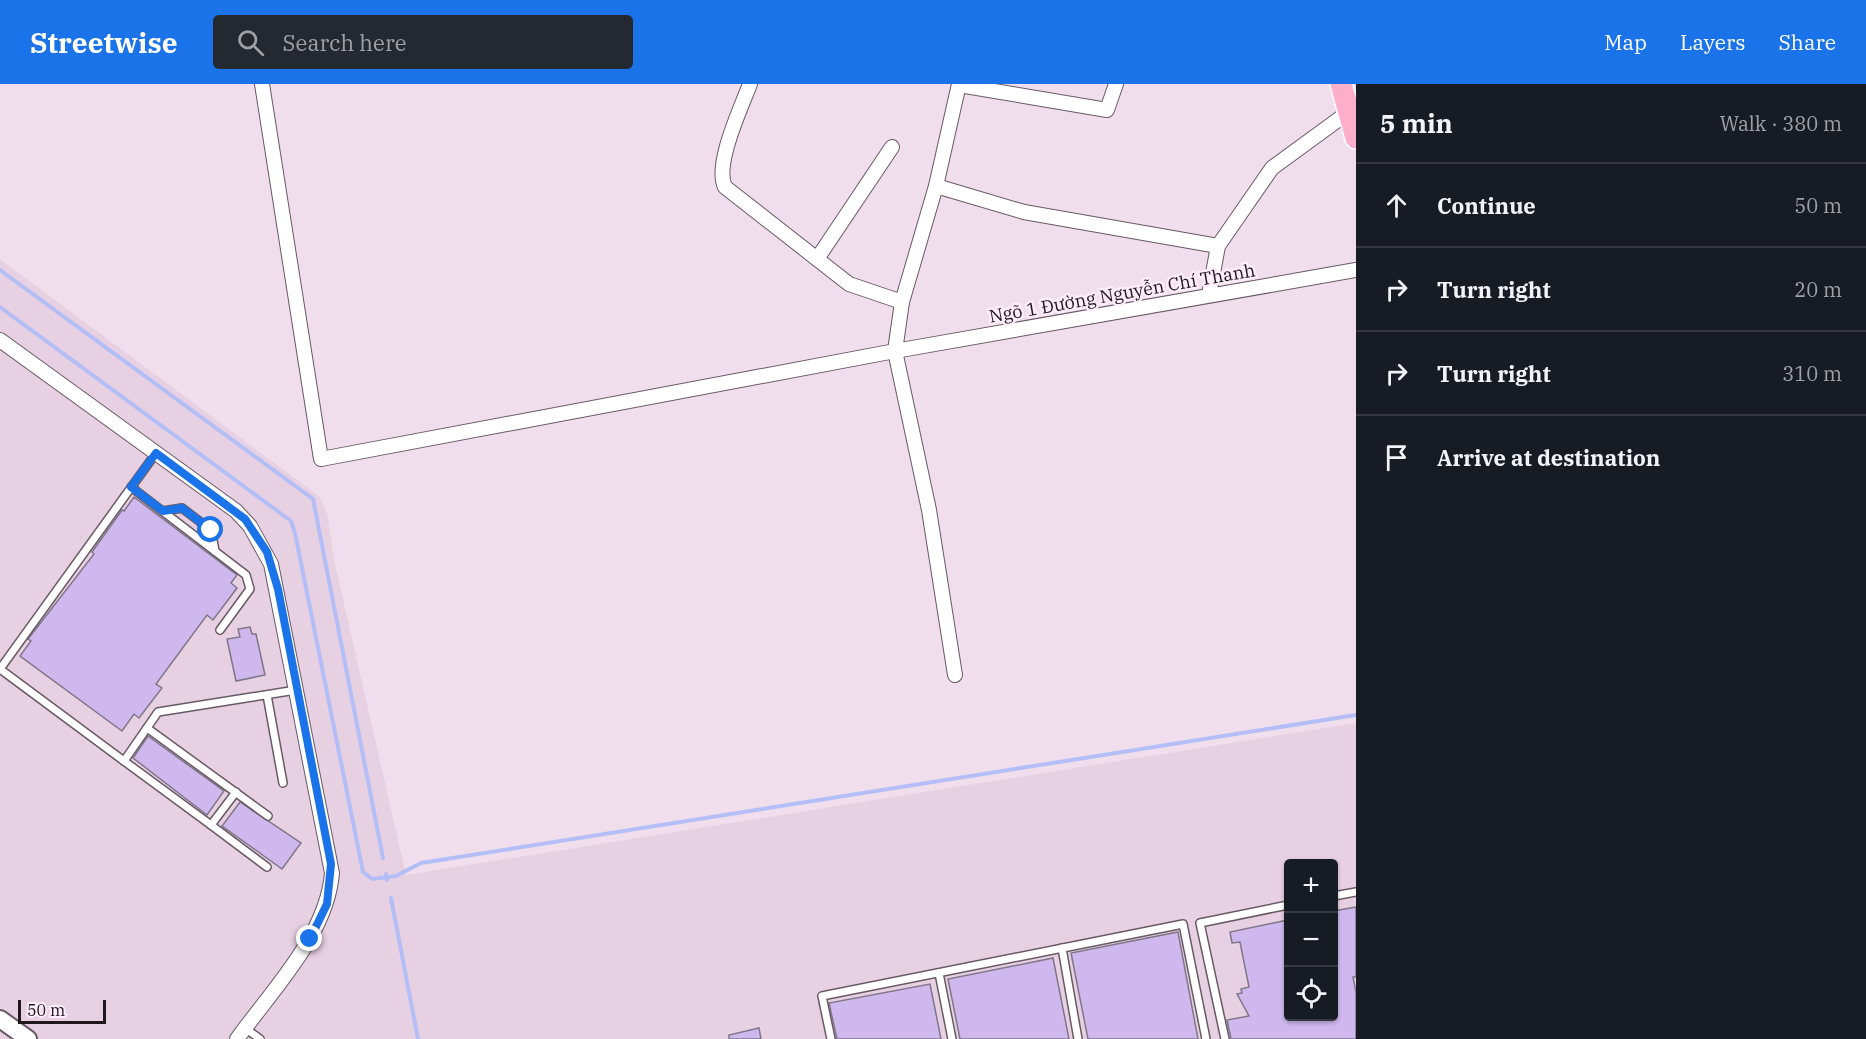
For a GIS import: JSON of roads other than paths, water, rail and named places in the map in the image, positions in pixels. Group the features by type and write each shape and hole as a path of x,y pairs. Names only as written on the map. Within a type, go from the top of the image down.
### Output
{"main road":[{"path":"1341,84 1356,138"}],"street":[{"name":"Ngõ 1 Đường Nguyễn Chí Thanh","path":"262,84 321,459 898,359 1209,295 1356,270"},
{"path":"750,84 722,165 721,180 724,188 849,284 902,302"},
{"path":"955,675 929,510 898,359 902,302 936,186 959,84 1107,110 1116,84"},
{"path":"1209,295 1218,246 1272,168 1350,111"},
{"path":"817,259 892,147"},
{"path":"936,186 1024,212 1218,246"},
{"path":"0,340 245,519 267,552 278,589 332,873 330,894 318,927 241,1034"},
{"path":"0,1019 28,1039"}],"lane":[{"path":"156,453 0,669 267,867"},
{"path":"131,487 246,575 250,589 220,630"},
{"path":"163,511 182,508 211,530 215,551"},
{"path":"124,761 158,712 296,690"},
{"path":"267,695 283,783"},
{"path":"147,728 268,816"},
{"path":"211,825 236,792"},
{"path":"1338,895 1356,892"},
{"path":"1225,1039 1200,923 1284,906"},
{"path":"831,1039 822,996 1183,924 1206,1039"},
{"path":"1062,948 1078,1039"},
{"path":"939,973 952,1039"},
{"path":"241,1034 260,1039"}],"waterway":[{"path":"0,270 313,499 383,858"},
{"path":"0,307 291,521 363,872 372,879 396,876 421,863 1356,715"},
{"path":"386,874 387,880"},
{"path":"391,898 418,1039"}]}
